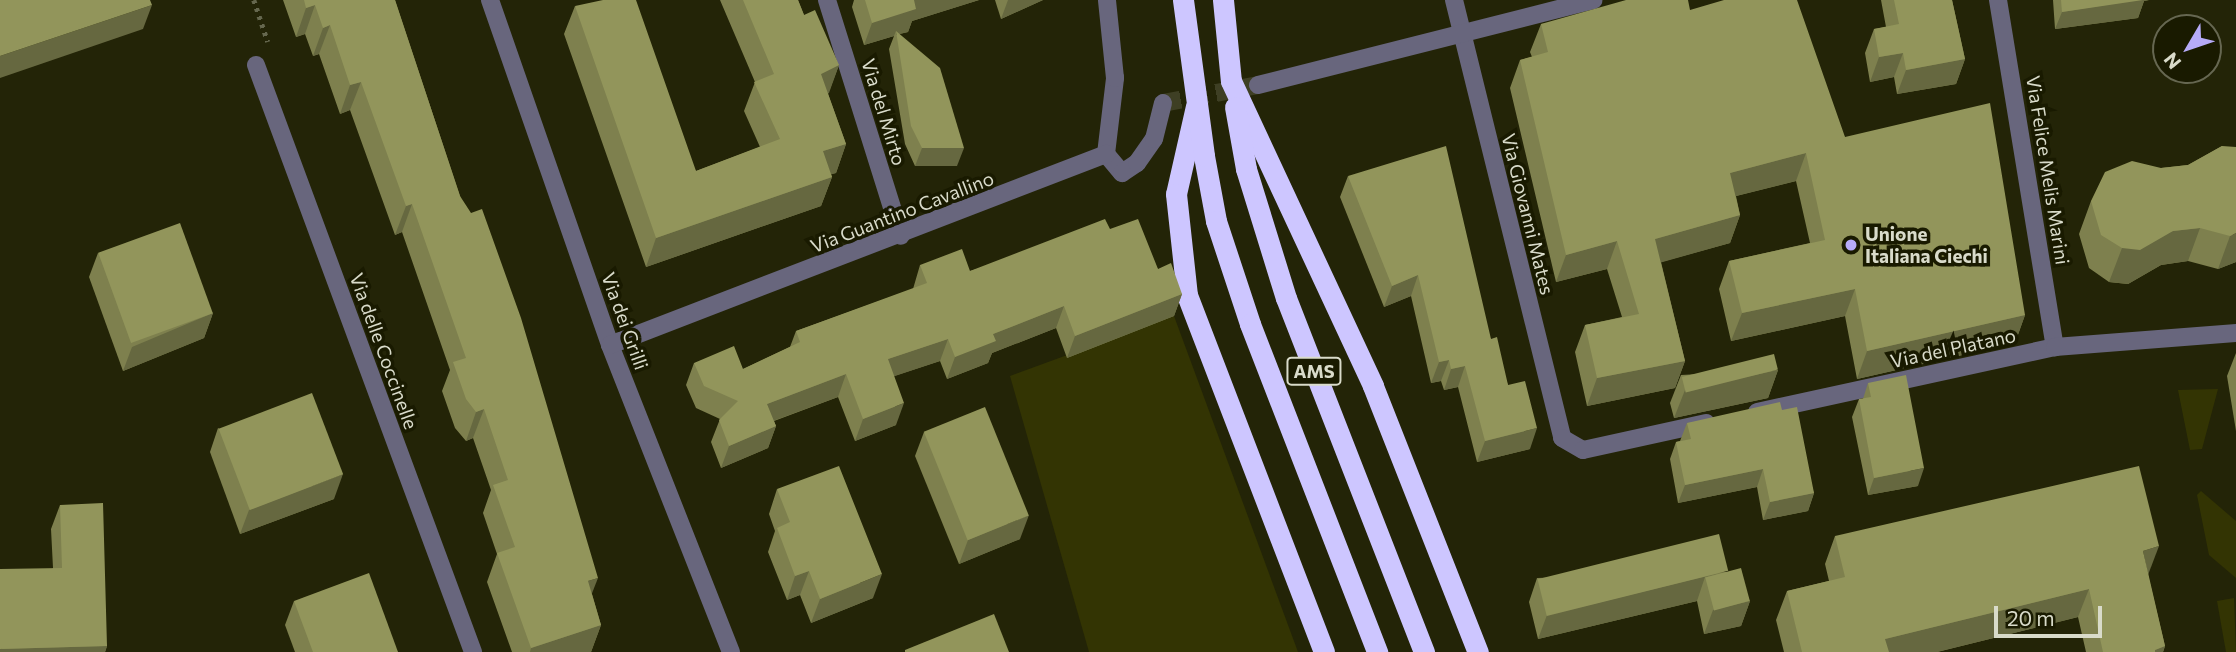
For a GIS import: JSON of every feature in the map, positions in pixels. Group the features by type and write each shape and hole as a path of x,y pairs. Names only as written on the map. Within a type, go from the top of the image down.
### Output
{"highway":[{"name":"AMS","path":"1183,0 1196,106 1216,221 1233,275 1377,652"},
{"name":"AMS","path":"1223,0 1231,81 1246,169 1282,287 1424,652"},
{"path":"1231,81 1373,386 1478,652"},
{"path":"1196,106 1176,194 1187,295 1324,652"}],"street":[{"name":"Via dei Grilli","path":"490,0 610,345 731,652"},
{"name":"Via del Mirto","path":"827,0 901,236"},
{"path":"1107,0 1115,78 1106,155 1122,173 1137,163 1154,139 1163,103"},
{"name":"Via Giovanni Mates","path":"1454,0 1562,438"},
{"path":"1258,85 1593,0"},
{"name":"Via Felice Melis Marini","path":"1998,0 2055,347"},
{"name":"Via delle Coccinelle","path":"256,65 473,652"},
{"name":"Via Guantino Cavallino","path":"610,345 901,236 1106,155"},
{"name":"Via del Platano","path":"1562,438 1583,450 2055,347 2236,333"}],"shaded area":[{"path":"1174,316 1298,652 1089,652 1010,376"},
{"path":"2218,389 2202,449 2190,450 2178,390"},
{"path":"2201,491 2236,521 2236,578 2209,555 2197,495"},
{"path":"2234,598 2236,652 2226,652 2217,601"}],"building":[{"path":"0,0 150,0 152,5 0,56"},
{"path":"304,0 395,0 460,196 471,213 482,209 521,318 598,578 588,581 601,625 531,648 497,553 515,547 493,485 508,480 484,409 476,412 466,399 453,362 466,358 412,204 406,206 361,82 350,85 330,25 323,28 315,5 306,8"},
{"path":"603,0 636,0 696,171 780,139 754,82 774,74 743,0 798,0 804,15 815,10 839,65 821,74 846,144 823,151 832,177 656,238 575,6"},
{"path":"865,0 914,0 916,9 872,23"},
{"path":"1626,0 1688,0 1690,10 1724,0 1797,0 1845,137 1990,103 2025,315 1867,351 1855,289 1742,313 1729,261 1825,240 1806,153 1730,173 1740,215 1655,239 1685,361 1597,378 1585,325 1639,314 1617,241 1566,255 1520,60 1548,52 1541,24"},
{"path":"1894,0 1952,0 1965,59 1906,70 1903,53 1879,57 1874,29 1899,24"},
{"path":"2061,0 2143,0 2062,12"},
{"path":"896,31 940,68 964,148 922,148 911,126"},
{"path":"1446,146 1491,339 1497,337 1508,385 1525,381 1537,428 1485,441 1465,366 1451,369 1449,360 1439,362 1418,275 1392,286 1348,176"},
{"path":"2222,146 2236,147 2236,233 2230,236 2200,228 2173,231 2140,250 2122,248 2101,235 2091,201 2105,172 2132,161 2161,168 2188,165"},
{"path":"1105,219 1110,229 1138,219 1158,269 1171,263 1182,294 1075,336 1064,306 993,334 996,341 955,357 948,339 888,359 904,403 863,419 846,374 767,404 776,426 729,446 719,420 738,401 704,386 694,363 734,346 743,369 800,342 796,331 927,283 920,265 962,249 970,271"},
{"path":"180,223 213,313 131,343 98,253"},
{"path":"1774,354 1778,370 1686,393 1682,377"},
{"path":"1906,375 1924,468 1874,478 1859,399 1871,397 1868,383"},
{"path":"312,393 343,474 250,510 219,429"},
{"path":"1780,402 1782,410 1797,407 1814,493 1770,502 1763,469 1685,485 1676,442 1691,439 1687,423"},
{"path":"985,407 1029,515 968,540 924,432"},
{"path":"839,466 882,574 820,599 809,571 795,576 777,528 790,522 777,489"},
{"path":"2139,466 2159,546 2143,551 2165,646 2155,652 2103,652 2089,589 1885,639 1889,652 1802,652 1787,591 1845,577 1835,536"},
{"path":"103,503 107,646 0,649 0,569 62,568 60,505"},
{"path":"1719,534 1728,571 1547,616 1538,579"},
{"path":"1741,568 1750,601 1714,610 1705,578"},
{"path":"369,573 398,652 313,652 294,601"},
{"path":"994,614 1009,652 905,652 905,650"}],"tunnel":[{"path":"1163,103 1258,85"}],"place":[{"name":"Unione Italiana Ciechi","path":"1851,245"}]}
